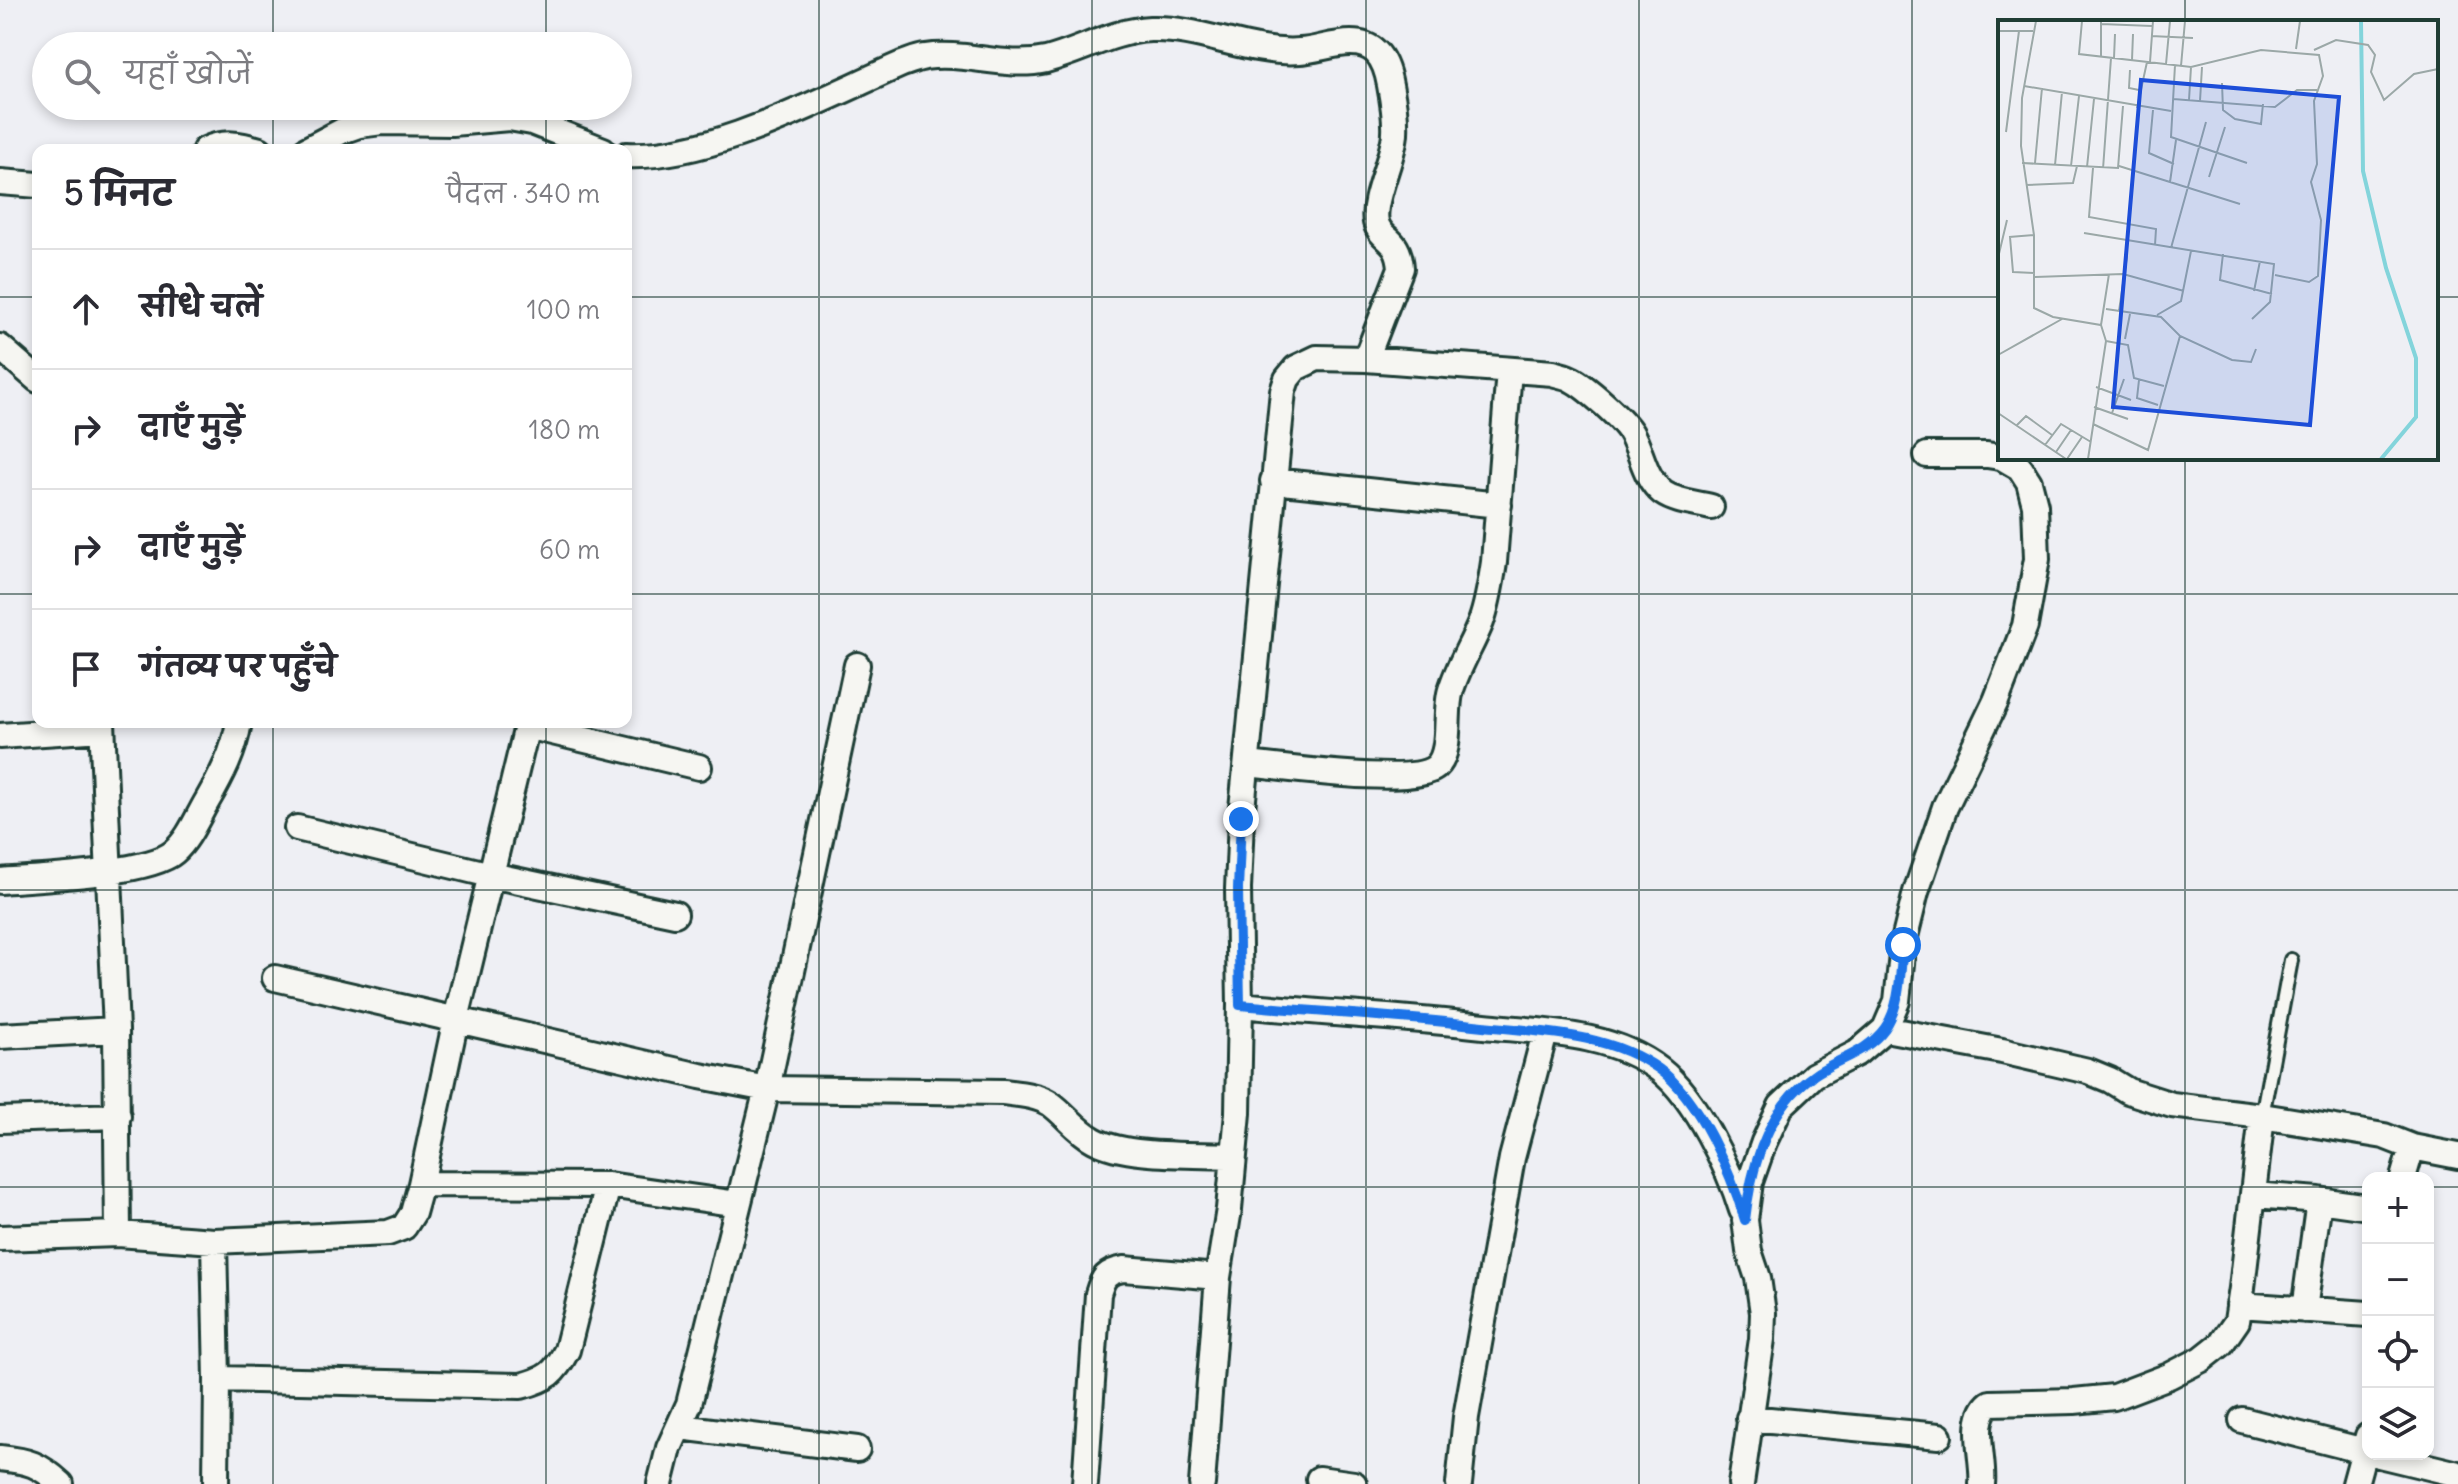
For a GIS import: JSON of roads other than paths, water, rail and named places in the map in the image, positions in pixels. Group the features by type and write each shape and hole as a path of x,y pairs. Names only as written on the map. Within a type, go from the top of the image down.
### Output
{"street":[{"path":"632,155 694,147 731,137 924,57 1020,63 1045,60 1127,32 1148,29 1174,29 1273,49 1299,51 1348,43 1364,45 1377,53 1387,70 1394,107 1395,135 1376,221 1400,252 1401,268 1366,359"},
{"path":"317,144 359,125 486,120"},
{"path":"520,120 588,144"},
{"path":"0,182 32,185"},
{"path":"0,347 32,375"},
{"path":"1202,1484 1218,1277 1238,1113 1241,819 1273,481 1287,379 1296,368 1317,358 1553,373 1572,379 1621,418 1631,433 1648,474 1666,495 1711,507"},
{"path":"1247,764 1392,776 1420,774 1436,766 1445,749 1450,692 1480,623 1489,593 1509,370"},
{"path":"1927,455 1998,458"},
{"path":"1745,1220 1750,1182 1781,1106 1814,1075 1857,1053 1885,1029 1897,1001 1903,945 1916,892 1945,807 1996,701 2025,626 2037,559 2035,505 2029,482 2020,468 2006,460"},
{"path":"1273,481 1499,505"},
{"path":"660,1484 669,1448 689,1404 767,1089 857,665"},
{"path":"0,736 74,728"},
{"path":"102,728 116,1030 118,1234"},
{"path":"0,881 109,872 159,861 172,855 183,843 230,761 238,728"},
{"path":"0,1238 118,1234 214,1241 388,1233 404,1227 413,1213 421,1184 456,1019 527,728"},
{"path":"544,728 699,767"},
{"path":"297,828 491,875 675,914"},
{"path":"275,978 767,1089 1003,1092 1031,1096 1050,1103 1094,1140 1113,1147 1234,1156"},
{"path":"1240,1005 1403,1017 1545,1033 1618,1046 1660,1070 1691,1102 1733,1182 1758,1278 1763,1313 1762,1339 1741,1484"},
{"path":"1885,1029 2088,1071 2128,1091 2172,1105 2384,1136 2412,1147 2458,1156"},
{"path":"0,1036 116,1030"},
{"path":"1459,1484 1471,1388 1512,1158 1545,1033"},
{"path":"0,1120 118,1116"},
{"path":"1982,1484 1979,1422 1983,1409 1990,1403 2114,1397 2202,1359 2221,1344 2237,1321 2262,1116"},
{"path":"2405,1172 2412,1147"},
{"path":"421,1184 608,1185 738,1204"},
{"path":"217,1379 521,1386 539,1381 558,1368 567,1350 608,1185"},
{"path":"2253,1195 2362,1206"},
{"path":"2304,1310 2319,1200"},
{"path":"214,1241 216,1484"},
{"path":"1085,1484 1098,1294 1103,1278 1110,1271 1124,1269 1218,1277"},
{"path":"2239,1305 2362,1314"},
{"path":"1749,1418 1939,1436"},
{"path":"2242,1420 2362,1446"},
{"path":"680,1427 857,1449"},
{"path":"0,1458 43,1467 61,1484"},
{"path":"2355,1484 2364,1460"},
{"path":"2410,1460 2458,1474"},
{"path":"1319,1479 1354,1484"}],"lane":[{"path":"2262,1116 2291,960"}]}
